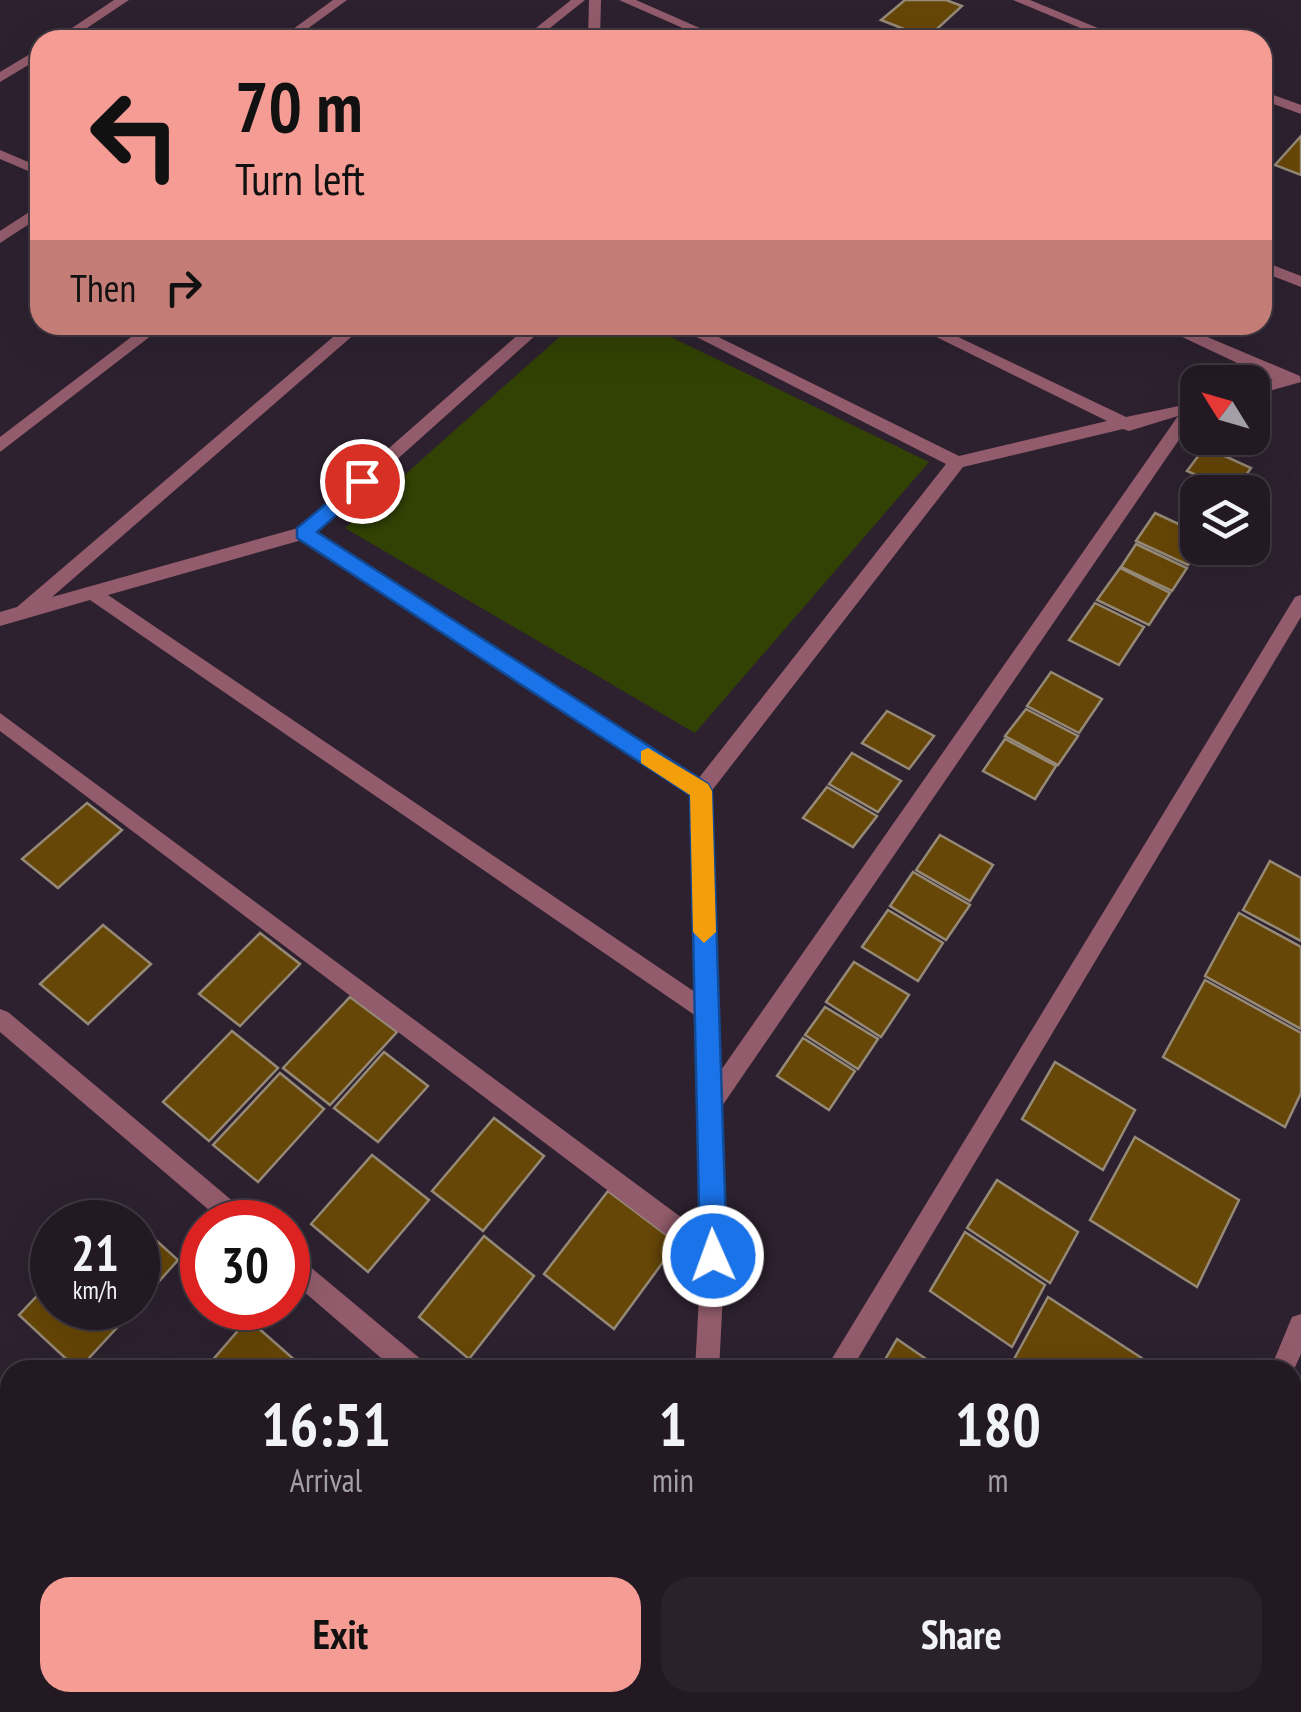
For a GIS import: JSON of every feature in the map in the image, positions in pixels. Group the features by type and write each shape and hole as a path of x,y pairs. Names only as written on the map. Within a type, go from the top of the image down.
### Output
{"street":[{"path":"76,30 123,0"},
{"path":"298,30 341,0"},
{"path":"540,30 579,0"},
{"path":"594,30 595,0"},
{"path":"626,0 697,30"},
{"path":"1018,0 1095,30"},
{"path":"0,78 30,58"},
{"path":"1272,100 1301,110"},
{"path":"0,154 30,168"},
{"path":"0,238 30,217"},
{"path":"1272,270 1301,282"},
{"path":"0,446 144,335"},
{"path":"22,613 346,335"},
{"path":"0,620 304,533 528,335"},
{"path":"701,335 958,462 1180,411"},
{"path":"941,335 1130,425"},
{"path":"1189,335 1296,380"},
{"path":"1270,386 1296,380"},
{"path":"710,1106 1180,429"},
{"path":"708,1360 713,1256 700,791 958,462"},
{"path":"304,533 700,791"},
{"path":"92,593 707,1012"},
{"path":"844,1360 1301,602"},
{"path":"0,721 713,1256"},
{"path":"0,1018 214,1200"},
{"path":"310,1281 402,1360"},
{"path":"1286,1360 1301,1326"}],"green space":[{"path":"562,335 667,335 929,462 695,733 345,528"}],"building":[{"path":"905,0 946,0 962,6 936,30 907,30 881,20"},
{"path":"1301,136 1301,175 1275,165"},
{"path":"1199,455 1223,455 1251,468 1246,475 1196,475 1187,471"},
{"path":"1155,513 1180,525 1180,561 1136,541"},
{"path":"1136,544 1187,568 1172,591 1121,567"},
{"path":"1120,568 1170,593 1149,625 1097,600"},
{"path":"1095,603 1144,627 1119,665 1069,640"},
{"path":"1051,672 1102,699 1079,733 1027,706"},
{"path":"1026,709 1078,736 1058,765 1005,736"},
{"path":"887,711 934,736 909,769 862,743"},
{"path":"1005,739 1056,766 1035,799 983,771"},
{"path":"852,753 901,781 878,812 829,784"},
{"path":"827,787 877,816 853,847 803,818"},
{"path":"87,803 122,830 58,888 22,859"},
{"path":"940,835 993,865 970,901 916,870"},
{"path":"1270,861 1301,878 1301,941 1243,910"},
{"path":"913,872 970,905 946,940 890,906"},
{"path":"888,910 943,943 918,981 862,947"},
{"path":"1239,913 1301,947 1301,1029 1205,976"},
{"path":"103,925 151,964 88,1024 40,984"},
{"path":"260,933 300,964 240,1026 199,994"},
{"path":"854,962 909,995 881,1037 826,1002"},
{"path":"1205,980 1301,1033 1301,1093 1285,1127 1163,1057"},
{"path":"350,997 397,1032 330,1105 283,1068"},
{"path":"825,1007 878,1039 858,1069 805,1035"},
{"path":"232,1031 278,1068 209,1141 163,1102"},
{"path":"803,1038 855,1071 829,1110 777,1076"},
{"path":"384,1052 428,1086 378,1142 334,1108"},
{"path":"1055,1062 1135,1110 1103,1170 1022,1119"},
{"path":"280,1073 324,1109 258,1182 213,1145"},
{"path":"494,1118 544,1156 483,1231 432,1191"},
{"path":"1135,1137 1239,1200 1197,1287 1090,1220"},
{"path":"372,1155 429,1200 368,1272 311,1224"},
{"path":"997,1180 1078,1232 1050,1283 967,1228"},
{"path":"608,1191 677,1243 614,1329 544,1274"},
{"path":"965,1232 1045,1285 1012,1347 930,1291"},
{"path":"484,1236 534,1276 469,1359 419,1317"},
{"path":"160,1244 178,1260 160,1280"},
{"path":"1048,1297 1145,1360 1014,1360"},
{"path":"30,1303 30,1325 19,1315"},
{"path":"35,1330 115,1330 87,1360 67,1360"},
{"path":"239,1330 261,1330 295,1360 213,1360"},
{"path":"897,1339 927,1360 885,1360"}],"slow traffic":[{"path":"648,757 700,791 704,932"}],"route":[{"path":"362,481 304,533 700,791 713,1256"}]}
